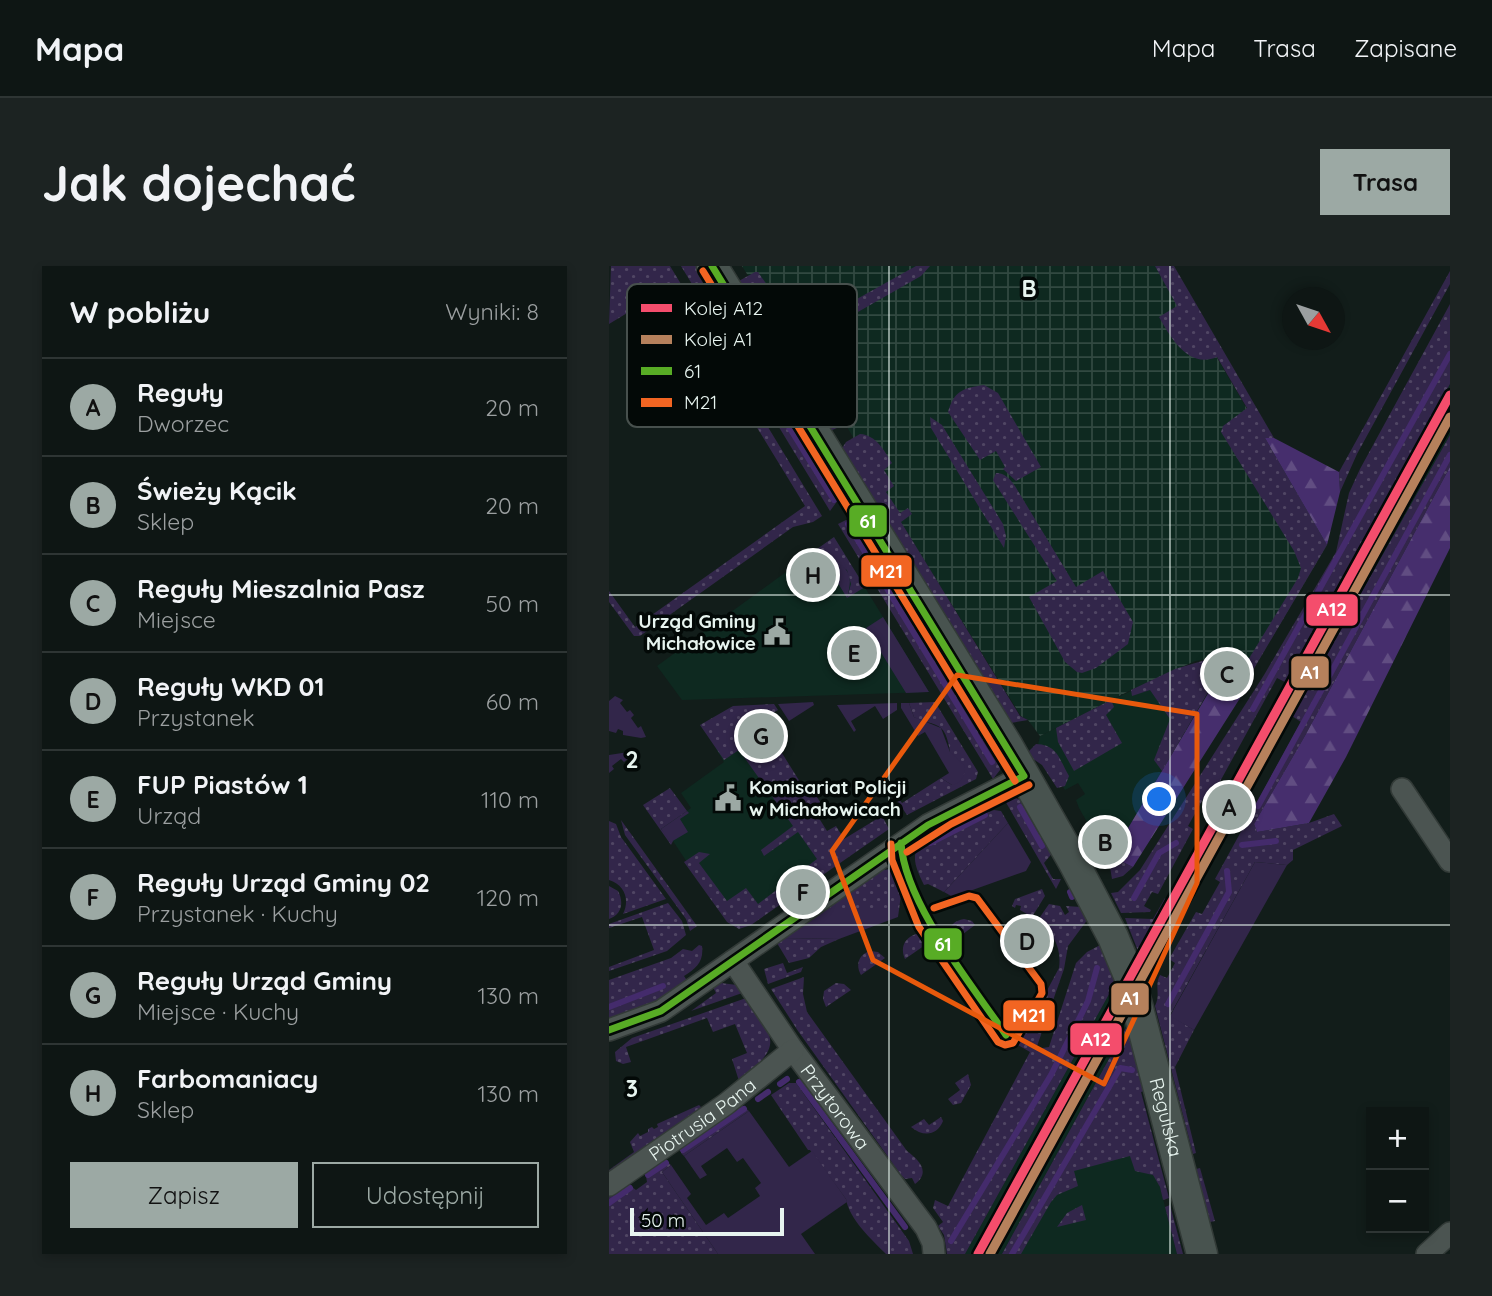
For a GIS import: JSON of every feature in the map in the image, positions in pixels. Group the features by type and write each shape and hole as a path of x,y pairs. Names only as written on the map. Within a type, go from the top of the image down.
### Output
{"street":[{"name":"Regulska","path":"712,266 723,284"},
{"name":"Regulska","path":"810,427 1024,776 1113,937 1130,978 1202,1254"},
{"path":"609,1030 661,1011 928,825 1024,776"},
{"path":"1402,789 1450,861"},
{"name":"Przytorowa","path":"733,961 793,1050 926,1228 935,1254"},
{"name":"Piotrusia Pana","path":"609,1185 726,1104 793,1050"},
{"path":"1427,1254 1450,1233"}],"highlighted area":[{"path":"957,675 1197,714 1197,883 1104,1084 873,960 832,851"}],"shaded area":[{"path":"611,266 670,266 681,284 627,284 627,313 609,324"},
{"path":"681,266 698,266 709,284 692,284"},
{"path":"742,266 1163,266 1327,545 1239,693 1216,680 1225,663 1209,659 1195,661 1040,736 1028,720 1021,716 851,442 853,437 847,427 857,427 857,284 753,284"},
{"path":"916,266 930,266 921,276 857,312 857,299"},
{"path":"1155,266 1174,266 1274,438 1265,438 1327,545 1246,682 1242,678 1242,670 1298,578 1301,568 1294,551 1221,432 1223,426 1247,408 1217,357 1197,359 1182,349 1169,334 1159,317 1177,306"},
{"path":"1450,271 1450,284 1357,454 1340,492 1339,472"},
{"path":"758,272 766,284 738,284 737,282"},
{"path":"1450,304 1450,384 1287,683 1277,678 1212,796 1206,794 1188,826 1193,829 1158,894 1152,892 1144,906 1151,910 1150,912 1121,913 1111,893 1118,892 1140,870 1264,675 1336,552 1349,493 1360,469"},
{"path":"1450,384 1450,435 1148,976 1150,977 1126,1019 1127,1026 1002,1254 965,1254 1118,978 1120,983 1139,951"},
{"path":"984,385 998,393 1041,467 1016,481 1003,469 1005,467 996,451 980,460 948,412 953,399 960,392"},
{"path":"930,417 942,425 1003,524 1006,536 1004,548 931,428"},
{"path":"757,427 768,427 822,516 813,522 793,527 640,636 634,636 609,602 609,591 635,627 805,506"},
{"path":"779,427 797,427 838,493 838,500 830,511"},
{"path":"860,434 875,440 892,463 884,470 894,486 886,492 900,513 908,508 912,514 901,522 1020,716 1028,720 1011,723 841,450 846,442"},
{"path":"1450,435 1450,467 1306,734 1254,824 1257,832 1309,823 1334,814 1342,826 1293,850 1293,860 1287,865 1255,862 1170,1015 1194,1030 1175,1067 1196,1153 1193,1154 1155,1006 1158,979 1160,975 1167,978 1175,963 1169,959 1196,912 1202,914 1220,882 1215,879 1301,722 1292,716"},
{"path":"996,473 1007,477 1015,486 1076,587 1103,571 1133,622 1128,644 1096,668 1082,673 1065,662 1029,597 1057,581 993,480"},
{"path":"846,520 856,521 1001,760 1000,770 993,779 838,524"},
{"path":"834,537 929,692 682,700 657,666"},
{"path":"834,537 865,587 847,598 851,584 847,570 831,563 827,565 817,549"},
{"path":"831,563 843,566 848,574 850,585 847,598 827,565"},
{"path":"883,617 929,692 906,693 866,628"},
{"path":"1209,659 1225,663 1162,771 1154,760 1170,719 1150,690 1132,696 1131,690 1175,669"},
{"path":"1225,663 1121,840 1108,855 1109,846 1100,845 1079,808 1076,800 1085,794 1078,783 1065,790 1038,745 1040,736 1175,669"},
{"path":"615,696 623,700 620,703 627,712 630,710 634,715 631,718 638,728 641,726 646,737 623,735 623,731 618,729 616,733 609,731 609,701"},
{"path":"1111,700 1114,707 1106,715 1122,743 1074,771 1058,742 1056,728"},
{"path":"813,702 814,705 789,721 778,704"},
{"path":"935,702 978,772 976,779 907,815 894,796 902,803 941,778 952,785 945,733 938,726 914,717 909,703"},
{"path":"897,703 897,710 883,719 875,706 851,721 856,730 854,732 837,705"},
{"path":"901,703 909,703 914,717 941,728 950,752 964,765 961,780 952,785 941,778 949,773 925,732 918,736 901,708"},
{"path":"774,704 778,710 762,720 763,724 753,731 761,743 772,737 805,790 812,789 825,810 817,815 827,831 836,826 844,839 880,817 874,808 877,806 889,829 751,925 739,929 727,922 684,862 699,852 710,854 699,863 727,901 746,888 758,904 817,859 798,832 764,856 761,850 793,826 739,750 724,760 700,725 733,706"},
{"path":"741,731 836,864 761,916 712,900 673,841 661,829 691,808 681,793 724,762 716,749"},
{"path":"1036,744 1049,747 1057,754 1069,776 1065,786 1057,788 1042,765 1026,754"},
{"path":"635,751 624,762 621,759 612,766 614,769 609,773 609,755"},
{"path":"670,788 687,811 661,829 673,841 671,845 643,805"},
{"path":"1010,797 1023,800 1054,851 1044,863 1053,879 1061,879 1056,889 1004,799"},
{"path":"985,806 989,812 1001,811 1008,823 944,892 928,884 924,885 915,861 920,844"},
{"path":"687,811 689,813 680,819 688,832 671,842 661,829"},
{"path":"621,820 697,926 690,931 686,919 625,835"},
{"path":"609,821 616,824 621,837 666,899 623,914 625,894 619,885 609,880"},
{"path":"1008,823 1031,862 1026,871 953,897 944,892"},
{"path":"1108,855 1133,867 1123,876 1112,879"},
{"path":"1255,862 1287,865 1194,1030 1170,1016"},
{"path":"893,869 900,875 907,891 901,894 899,910 823,910 882,870"},
{"path":"609,886 618,891 621,904 617,914 609,919"},
{"path":"1042,889 1045,896 1032,917 1020,910 1021,906 1012,906 1015,899"},
{"path":"1165,898 1167,900 1138,951 1125,918 1153,919"},
{"path":"668,903 682,921 686,935 667,951 609,971 609,967 654,950 642,917 609,928 609,924"},
{"path":"1049,904 1060,906 1065,915 1069,912 1066,906 1081,907 1088,919 1068,946 1064,969 1036,1049 1049,1047 1076,963 1087,952 1104,943 1118,978 965,1254 947,1254 944,1235 938,1226 943,1222 933,1208 935,1200 948,1206 1030,1052 1018,1045 1059,968 1057,947 1040,917"},
{"path":"823,910 899,910 898,917 839,939 784,938"},
{"path":"964,919 975,925 951,943 950,927"},
{"path":"916,934 931,941 905,959 904,944"},
{"path":"784,938 839,939 821,947 809,958 789,963 777,943"},
{"path":"699,945 702,946 702,956 695,967 684,976 688,982 656,1003 609,1020 609,980 671,958 683,949 692,951"},
{"path":"870,951 878,952 885,958 861,975 859,960"},
{"path":"783,963 787,973 803,967 801,972 768,984 764,969"},
{"path":"804,977 803,994 807,1012 907,1151 916,1158 923,1171 920,1180 915,1184 912,1178 905,1179 901,1175 771,989"},
{"path":"721,983 737,985 745,992 691,1011 716,993 713,987"},
{"path":"836,983 844,984 851,990 826,1007 824,991"},
{"path":"749,997 765,1024 770,1043 763,1059 739,1081 732,1059 747,1053 735,1024 713,1032 707,1018 626,1047 631,1062 623,1064 616,1061 615,1052 632,1038"},
{"path":"1126,1019 1150,1089 1141,1092 1169,1198 1163,1200 1153,1175 1135,1171 1130,1156 1074,1171 1078,1186 1057,1195 1051,1202 1021,1254 1002,1254 1127,1026"},
{"path":"1121,1070 1160,1187 1177,1254 1020,1254"},
{"path":"968,1074 971,1085 961,1103 953,1105 948,1099 960,1090 955,1083"},
{"path":"789,1083 796,1083 909,1241 913,1254 886,1254 856,1222 846,1199 808,1150 771,1095"},
{"path":"740,1104 749,1111 684,1156 681,1153 681,1146"},
{"path":"699,1105 702,1108 609,1177 609,1170 634,1152 630,1142 638,1133 640,1136 652,1127 658,1127 657,1124"},
{"path":"749,1111 789,1167 812,1151 846,1199 847,1202 801,1234 815,1254 718,1254 662,1172 671,1165 691,1194 687,1198 706,1225 724,1213 728,1218 760,1196 755,1188 761,1183 743,1158 737,1162 727,1148 701,1166 707,1175 700,1179 684,1156"},
{"path":"941,1117 943,1121 933,1132 925,1133 911,1127 924,1119 929,1125"},
{"path":"664,1159 671,1165 662,1172 718,1254 609,1254 609,1194 628,1184 636,1190 647,1182 645,1171"},
{"path":"1200,1168 1215,1221 1210,1222 1196,1169"},
{"path":"1082,1205 1086,1220 1057,1227 1067,1213"},
{"path":"1170,1205 1183,1254 1177,1254 1165,1207"}],"green space":[{"path":"1265,438 1274,438 1339,472 1340,492 1327,545"},
{"path":"1450,467 1450,548 1346,757 1309,823 1257,832 1254,824 1306,734"},
{"path":"1216,680 1242,695 1133,867 1108,855 1121,840"}],"waterway":[{"path":"1253,709 1450,354"},
{"path":"789,427 834,500"},
{"path":"1258,806 1450,455"},
{"path":"848,524 992,762"},
{"path":"1020,807 1042,846"},
{"path":"930,843 985,815"},
{"path":"1242,845 1276,841"},
{"path":"1134,898 1159,853 1176,843"},
{"path":"1168,1004 1229,892 1227,871"},
{"path":"1070,892 1072,897"},
{"path":"951,1241 1051,1075 1088,1001 1097,968"},
{"path":"609,1007 663,986"},
{"path":"1012,1254 1120,1068 1132,1070"},
{"path":"780,1084 787,1079"},
{"path":"799,1082 905,1227"},
{"path":"758,1099 768,1092"},
{"path":"683,1150 744,1109"},
{"path":"648,1175 666,1163"},
{"path":"609,1203 630,1188"}],"rail line":[{"name":"A12","path":"978,1254 1450,395"},
{"name":"A1","path":"990,1254 1450,417"}],"transit line":[{"name":"61","path":"712,266 723,284"},
{"name":"M21","path":"703,271 711,284"},
{"name":"M21","path":"798,427 1015,781"},
{"name":"61","path":"810,427 1024,776"},
{"name":"61","path":"609,1030 661,1011 928,825 1024,776"},
{"name":"M21","path":"907,852 951,824 1029,785"},
{"name":"61","path":"901,843 905,867 927,917 1006,1035"},
{"name":"M21","path":"891,844 892,860 918,925"},
{"name":"M21","path":"919,927 998,1042 1005,1045 1013,1043 1042,993 1041,984 977,898 969,896 934,908"}],"place":[{"name":"Farbomaniacy","path":"813,575"},
{"name":"Urząd Gminy Michałowice","path":"777,632"},
{"name":"FUP Piastów 1","path":"854,653"},
{"name":"Reguły Mieszalnia Pasz","path":"1227,674"},
{"name":"Reguły Urząd Gminy","path":"761,736"},
{"name":"Komisariat Policji w Michałowicach","path":"728,798"},
{"name":"Reguły","path":"1229,807"},
{"name":"Świeży Kącik","path":"1105,842"},
{"name":"Reguły Urząd Gminy 02","path":"803,892"},
{"name":"Reguły WKD 01","path":"1027,941"}]}
